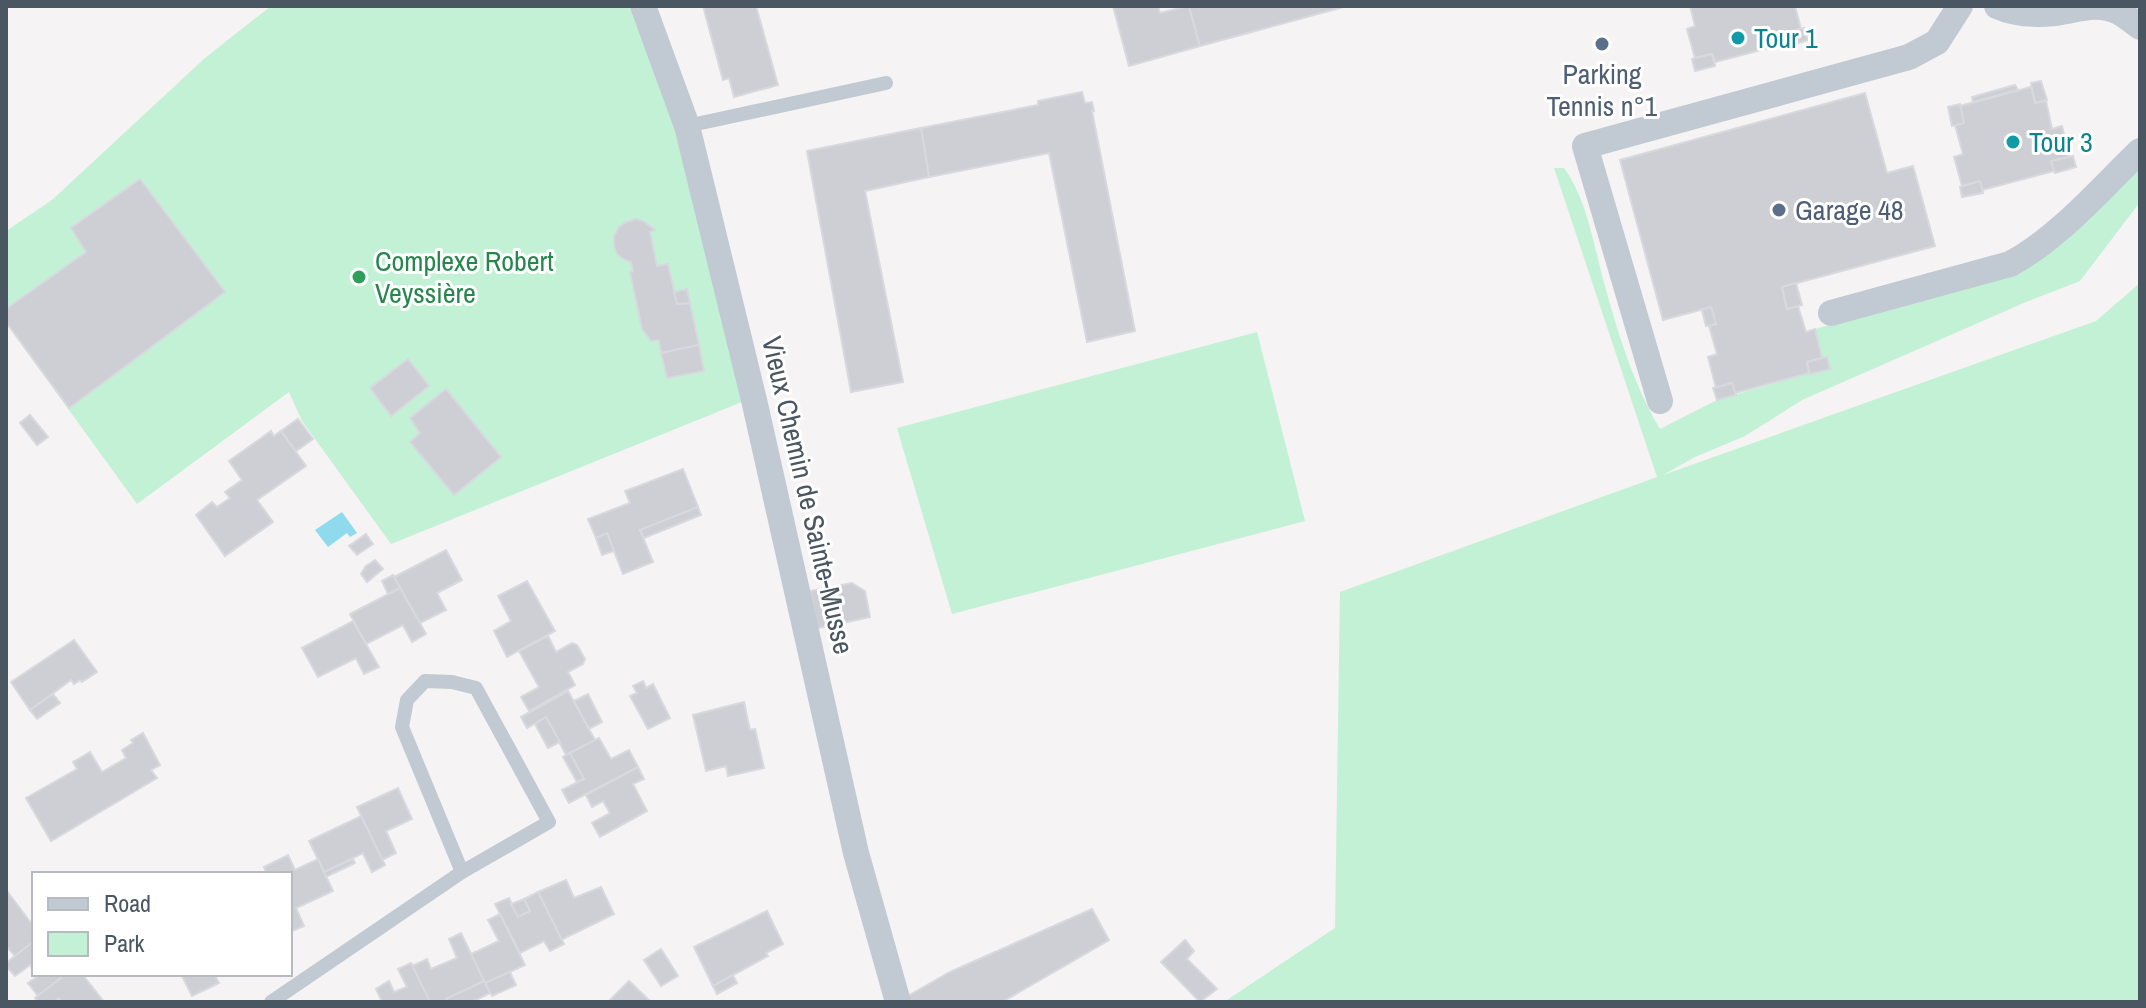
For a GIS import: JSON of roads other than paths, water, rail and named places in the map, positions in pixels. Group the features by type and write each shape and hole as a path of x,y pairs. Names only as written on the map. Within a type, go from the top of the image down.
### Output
{"street":[{"name":"Vieux Chemin de Sainte-Musse","path":"643,6 687,126 754,400 856,853 898,1002"},
{"path":"1660,401 1585,146 1909,57 1937,42 1960,6"},
{"path":"1997,6 2027,14 2057,13 2085,6 2107,8 2118,11 2140,27"},
{"path":"1831,313 2010,264 2051,236 2140,151"}],"lane":[{"path":"687,126 886,83"},
{"path":"271,1002 462,872 549,822 476,688 452,682 425,681 407,700 402,727 462,872"}],"water":[{"path":"342,512 357,533 350,537 347,533 328,547 315,530"}],"place":[{"name":"Tour 1","path":"1738,38"},
{"name":"Parking Tennis n°1","path":"1602,44"},
{"name":"Tour 3","path":"2013,142"},
{"name":"Garage 48","path":"1779,210"},
{"name":"Complexe Robert Veyssière","path":"359,277"}]}
